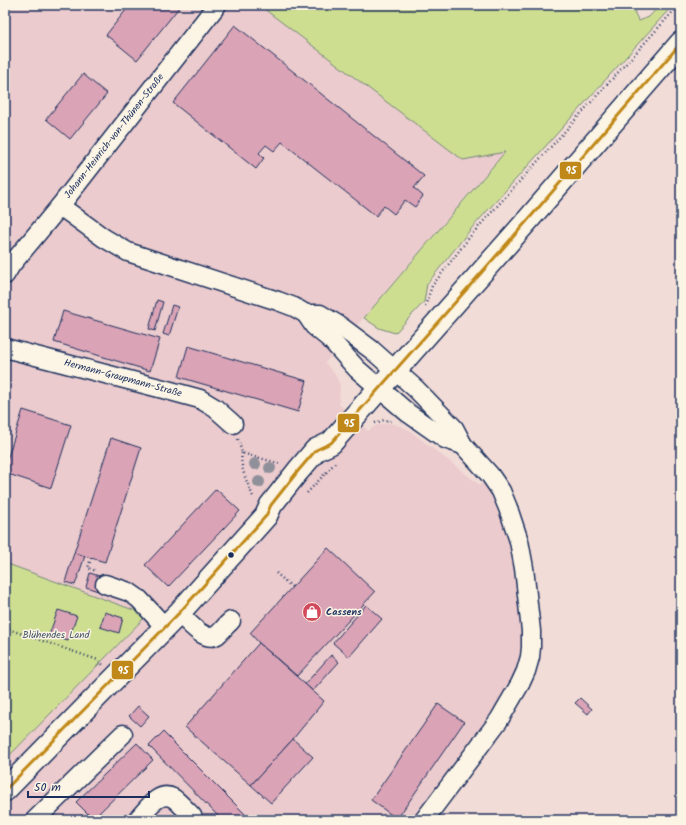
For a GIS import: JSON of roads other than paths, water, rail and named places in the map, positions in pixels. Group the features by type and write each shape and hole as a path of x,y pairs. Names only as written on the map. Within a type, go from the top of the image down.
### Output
{"main road":[{"path":"5,790 172,620 259,509 271,505 316,450 335,451 380,388 681,43"}],"street":[{"name":"Johann-Heinrich-von-Thünen-Straße","path":"217,5 60,206 104,238 128,252 278,301 294,307 306,314 314,326 331,340 358,369 408,413 445,439 463,445"},
{"path":"5,275 11,265 60,206"},
{"name":"Johann-Heinrich-von-Thünen-Straße","path":"306,314 320,314 340,326 397,369 454,428 463,445"},
{"name":"Hermann-Graupmann-Straße","path":"5,348 200,399 216,408 233,424"},
{"path":"424,820 499,720 520,684 530,657 532,631 524,568 508,508 501,491 463,445"},
{"path":"105,584 129,592 139,599 156,618 172,620 196,630 207,637 216,636 231,621"},
{"path":"35,820 123,734"},
{"path":"137,820 153,802 163,796 173,798 192,816 194,820"}],"place":[{"name":"Cassens","path":"312,612"}],"park label":[{"name":"Blühendes Land","path":"56,635"}]}
